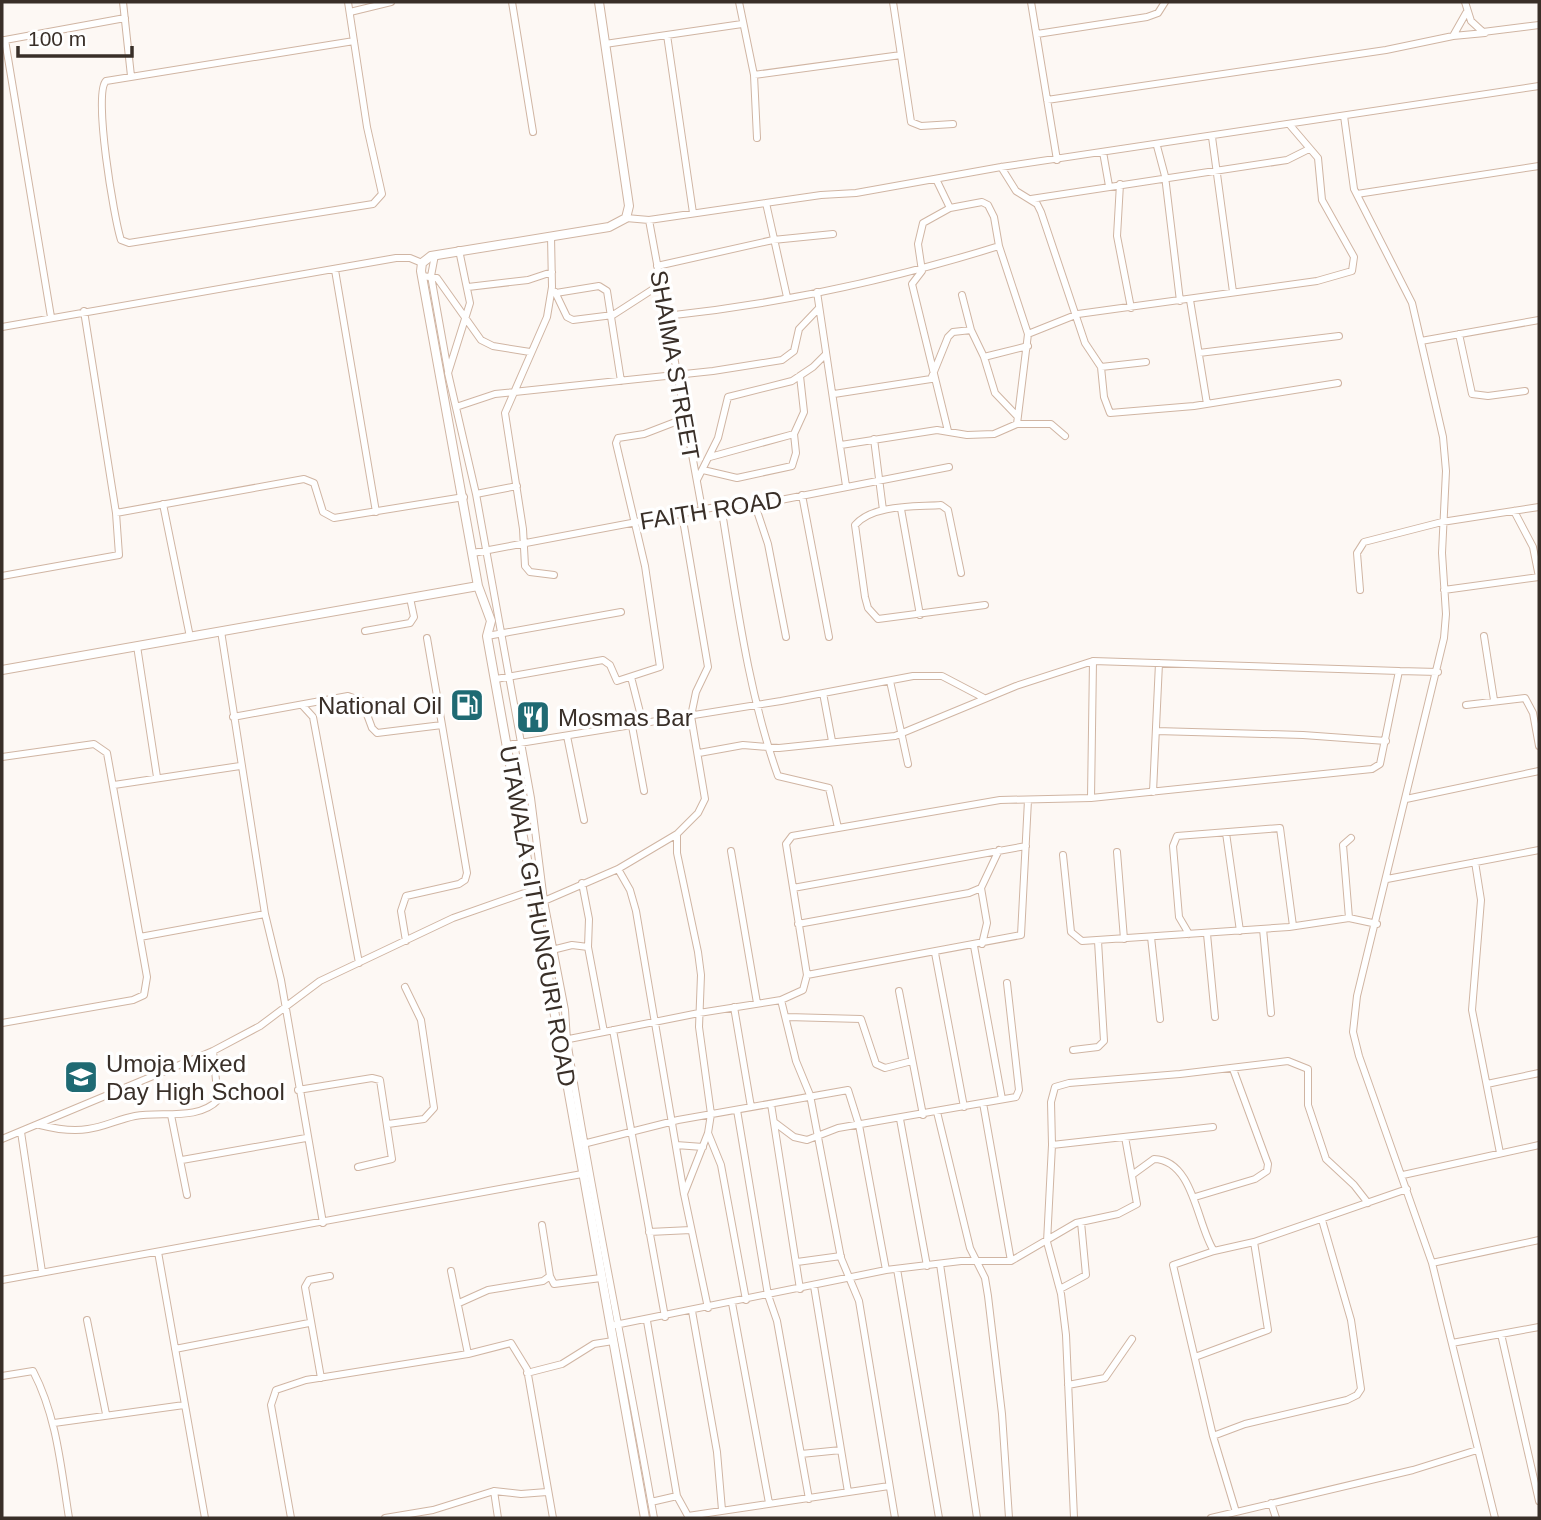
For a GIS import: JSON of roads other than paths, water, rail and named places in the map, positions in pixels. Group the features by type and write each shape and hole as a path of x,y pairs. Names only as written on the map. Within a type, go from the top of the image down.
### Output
{"street":[{"path":"123,2 131,76"},
{"path":"348,2 382,194 373,204 129,243 119,236 100,95 102,85 106,81 354,41"},
{"path":"350,12 391,2"},
{"path":"512,2 533,132"},
{"path":"599,2 629,206 626,218"},
{"path":"739,2 754,75 757,138"},
{"path":"893,2 911,121 921,126 953,124"},
{"path":"1031,2 1056,160"},
{"path":"1037,34 1147,17 1158,13 1165,2"},
{"path":"1465,2 1466,13 1478,29 1487,33"},
{"path":"1452,36 1466,13"},
{"path":"51,317 3,40 125,18"},
{"path":"605,44 742,24"},
{"path":"1046,100 1387,50 1452,36 1539,25"},
{"path":"667,35 693,213"},
{"path":"754,75 901,55"},
{"path":"2,327 396,258 410,258 422,263 435,255 459,250 609,227 626,218 649,220 936,179 1539,86"},
{"path":"1344,116 1357,194 1412,303 1443,437 1446,471 1443,522 1446,614 1438,672 1357,996 1353,1032 1359,1056 1432,1262 1495,1518"},
{"path":"1028,334 1053,327 1075,315 1180,302 1348,274 1354,269 1354,257 1322,200 1318,158 1289,124"},
{"path":"1212,137 1233,292"},
{"path":"1157,145 1165,176 1180,302"},
{"path":"1031,199 1165,176 1287,160 1309,149"},
{"path":"1103,152 1108,186"},
{"path":"1357,194 1539,166"},
{"path":"1001,167 1016,191 1031,199 1041,212 1084,343 1101,367 1104,397 1110,413 1207,404 1338,383"},
{"path":"936,179 950,208"},
{"path":"1120,184 1117,236 1131,308"},
{"path":"766,203 787,297"},
{"path":"922,271 918,244 923,223 950,208 986,203 994,217 999,246 1028,334 1017,424"},
{"name":"SHAIMA STREET","path":"649,220 683,419 702,509"},
{"path":"657,266 773,240 834,234"},
{"path":"551,236 554,290 547,317 505,413 527,571 554,575"},
{"path":"666,316 817,292 922,271 999,246"},
{"path":"448,373 470,303 459,250"},
{"path":"435,255 426,276 476,494 531,798 544,901 565,1010 563,1041 656,1021 780,1000 803,990 807,975 787,840 966,804 1091,798 1372,769 1380,764 1399,671"},
{"name":"UTAWALA GITHUNGURI ROAD","path":"422,263 478,586 491,621 487,636 537,916 563,1041 581,1144 582,1174 601,1278 614,1325 613,1341 645,1518"},
{"path":"335,270 376,512"},
{"path":"922,271 912,281 912,291 948,431"},
{"path":"468,287 528,280 552,272"},
{"path":"426,276 437,278 464,320 487,344 530,352"},
{"path":"554,290 570,319 613,314 661,284"},
{"path":"554,290 604,287 613,314 621,381"},
{"path":"817,292 846,486"},
{"path":"962,295 971,330 984,357 997,398 1017,416"},
{"path":"1190,300 1207,404"},
{"path":"456,407 476,398 676,375 788,358 794,351 799,329 819,308"},
{"path":"2,576 119,555 117,513 84,311"},
{"path":"1421,341 1539,320"},
{"path":"834,394 923,381 934,375 941,348 948,337 953,332 971,330"},
{"path":"1459,334 1472,394 1488,396 1525,391"},
{"path":"1199,353 1339,336"},
{"path":"984,357 1028,346"},
{"path":"697,481 710,457 728,397 768,388 800,376 826,354"},
{"path":"1101,367 1146,362"},
{"path":"703,470 737,478 792,466 796,453 794,434 804,412 800,376"},
{"path":"496,679 603,660 610,665 614,679 620,681 655,670 662,663 635,523 616,443 618,438 643,434 683,419"},
{"path":"841,445 948,431 967,435 994,434 1017,424 1051,424 1065,436"},
{"path":"710,457 794,434"},
{"path":"874,439 883,510"},
{"name":"FAITH ROAD","path":"472,554 702,509 755,505 948,467"},
{"path":"117,513 304,479 314,483 327,516 376,512 464,497"},
{"path":"476,494 517,486"},
{"path":"802,495 829,637"},
{"path":"163,504 190,636"},
{"path":"755,505 768,544 786,638"},
{"path":"961,573 948,510 941,505 883,510 860,520 854,532 868,608 878,619 985,605"},
{"path":"721,506 757,705 778,776 829,788 838,828"},
{"path":"1360,590 1357,553 1364,542 1443,522 1539,507"},
{"path":"901,509 920,615"},
{"path":"1444,590 1539,577 1533,547 1514,511"},
{"path":"544,901 618,869 677,834 703,805 699,753 691,716 696,692 708,667 682,514"},
{"path":"2,670 478,586"},
{"path":"365,631 410,623 414,617 410,598"},
{"path":"487,636 621,612"},
{"path":"221,631 265,914 285,1007 323,1223"},
{"path":"1484,636 1494,700"},
{"path":"406,942 401,911 406,896 459,884 465,880 467,873 427,638"},
{"path":"137,646 157,777"},
{"path":"699,753 743,745 779,748 900,734 984,698 1093,661 1438,672"},
{"path":"1091,798 1093,661"},
{"path":"1153,792 1159,663"},
{"path":"507,745 890,681 942,676 984,698"},
{"path":"631,677 643,724"},
{"path":"890,681 908,764"},
{"path":"823,693 832,741"},
{"path":"233,718 356,696 362,701 372,728 377,733 442,725"},
{"path":"1466,705 1525,698 1533,713 1539,746"},
{"path":"302,705 313,717 359,962"},
{"path":"632,726 644,790"},
{"path":"1156,731 1303,735 1386,741"},
{"path":"567,736 584,820"},
{"path":"2,757 94,744 107,753 147,977 144,995 133,1000 2,1022"},
{"path":"114,785 240,766"},
{"path":"1406,799 1539,771"},
{"path":"807,975 974,946 1021,935 1028,800"},
{"path":"1189,934 1179,918 1175,839 1183,833 1226,833 1277,827 1283,830 1293,926"},
{"path":"1226,833 1240,931"},
{"path":"677,834 677,853 701,975 699,1013 712,1114 708,1133 684,1194"},
{"path":"1349,918 1343,845 1351,838"},
{"path":"793,888 1026,846"},
{"path":"982,944 987,923 981,888 999,850"},
{"path":"1387,879 1539,850"},
{"path":"730,851 757,1003"},
{"path":"1117,852 1124,939"},
{"path":"1063,855 1071,932 1082,941 1207,934 1349,918 1377,924"},
{"path":"1475,862 1481,900 1472,1010 1500,1153"},
{"path":"618,869 630,890 636,911 684,1194 708,1308"},
{"path":"582,883 589,919 588,947 604,1032"},
{"path":"799,924 969,893 981,888"},
{"path":"2,1139 213,1051 260,1026 320,981 453,918 533,890"},
{"path":"537,916 547,913"},
{"path":"140,937 265,914"},
{"path":"1263,929 1271,1013"},
{"path":"1207,934 1215,1017"},
{"path":"1151,937 1160,1019"},
{"path":"1073,1050 1098,1046 1104,1041 1098,941"},
{"path":"544,952 572,945 588,947"},
{"path":"974,946 1002,1099"},
{"path":"935,953 964,1107"},
{"path":"774,1122 801,1140 859,1125 1016,1097 1019,1090 1007,983"},
{"path":"388,1124 424,1119 434,1108 421,1020 405,987"},
{"path":"899,990 923,1115"},
{"path":"780,1000 787,1017 796,1061 810,1095 841,1256 850,1276 868,1342 895,1518"},
{"path":"734,1007 745,1057 751,1107"},
{"path":"787,1017 861,1019 876,1064 885,1068 912,1061"},
{"path":"613,1030 664,1317"},
{"path":"40,1124 63,1129 89,1129 135,1116 171,1115 210,1107 218,1100 213,1051"},
{"path":"1074,1518 1068,1385 1060,1289 1047,1242 1052,1145 1051,1102 1055,1087 1069,1083 1233,1069 1288,1061 1308,1069 1308,1105 1326,1159 1354,1185 1368,1203"},
{"path":"1195,1197 1255,1179 1267,1171 1268,1164 1233,1069"},
{"path":"1487,1084 1539,1073"},
{"path":"298,1090 380,1080 392,1159 358,1167"},
{"path":"654,1518 614,1325 581,1144 712,1114 810,1095 850,1091 859,1125 886,1270"},
{"path":"983,1103 1011,1261"},
{"path":"771,1104 800,1289"},
{"path":"737,1110 768,1295 777,1321 809,1499"},
{"path":"937,1112 976,1261 985,1278 1002,1414 1009,1518"},
{"path":"171,1115 187,1195"},
{"path":"900,1119 927,1266"},
{"path":"1052,1145 1213,1127"},
{"path":"21,1132 42,1272"},
{"path":"708,1133 721,1165 746,1300"},
{"path":"614,1325 647,1321 886,1270 976,1261 1011,1261 1081,1222 1132,1209 1137,1200 1125,1137"},
{"path":"182,1160 306,1138"},
{"path":"676,1145 703,1147"},
{"path":"1403,1175 1539,1145"},
{"path":"1132,1175 1154,1159 1171,1165 1195,1197 1214,1251"},
{"path":"2,1280 582,1174"},
{"path":"1236,1512 1213,1436 1172,1268 1177,1263 1254,1242 1407,1189"},
{"path":"1213,1436 1245,1424 1347,1400 1357,1395 1360,1388 1351,1320 1322,1220"},
{"path":"1060,1289 1086,1275 1081,1222"},
{"path":"542,1225 550,1276 554,1284 601,1278"},
{"path":"649,1232 691,1230"},
{"path":"1432,1262 1539,1240"},
{"path":"1195,1357 1268,1329 1254,1242"},
{"path":"158,1252 205,1518"},
{"path":"797,1262 841,1256"},
{"path":"940,1264 977,1518"},
{"path":"897,1269 939,1518"},
{"path":"451,1272 468,1354"},
{"path":"321,1378 309,1323 306,1284 330,1276"},
{"path":"459,1303 488,1290 543,1281 550,1276"},
{"path":"814,1286 848,1492"},
{"path":"732,1303 769,1503"},
{"path":"692,1311 717,1452 722,1510"},
{"path":"87,1320 106,1414"},
{"path":"647,1321 677,1496 688,1516 889,1486"},
{"path":"175,1349 309,1323"},
{"path":"1452,1343 1539,1327"},
{"path":"1501,1334 1539,1501"},
{"path":"1068,1385 1105,1378 1114,1360 1132,1339"},
{"path":"527,1373 562,1364 594,1344 613,1341"},
{"path":"291,1518 272,1395 276,1390 290,1384 468,1354 511,1343 527,1373 553,1518"},
{"path":"2,1377 33,1371 54,1423 69,1518"},
{"path":"54,1423 184,1405"},
{"path":"801,1454 841,1450"},
{"path":"1211,1518 1413,1470 1477,1450"},
{"path":"385,1518 433,1510 494,1491 521,1494 547,1492"},
{"path":"494,1491 498,1518"},
{"path":"652,1502 677,1496"},
{"path":"1271,1503 1276,1518"}],"place":[{"name":"National Oil","path":"467,705"},
{"name":"Mosmas Bar","path":"533,717"},
{"name":"Umoja Mixed Day High School","path":"81,1077"}]}
